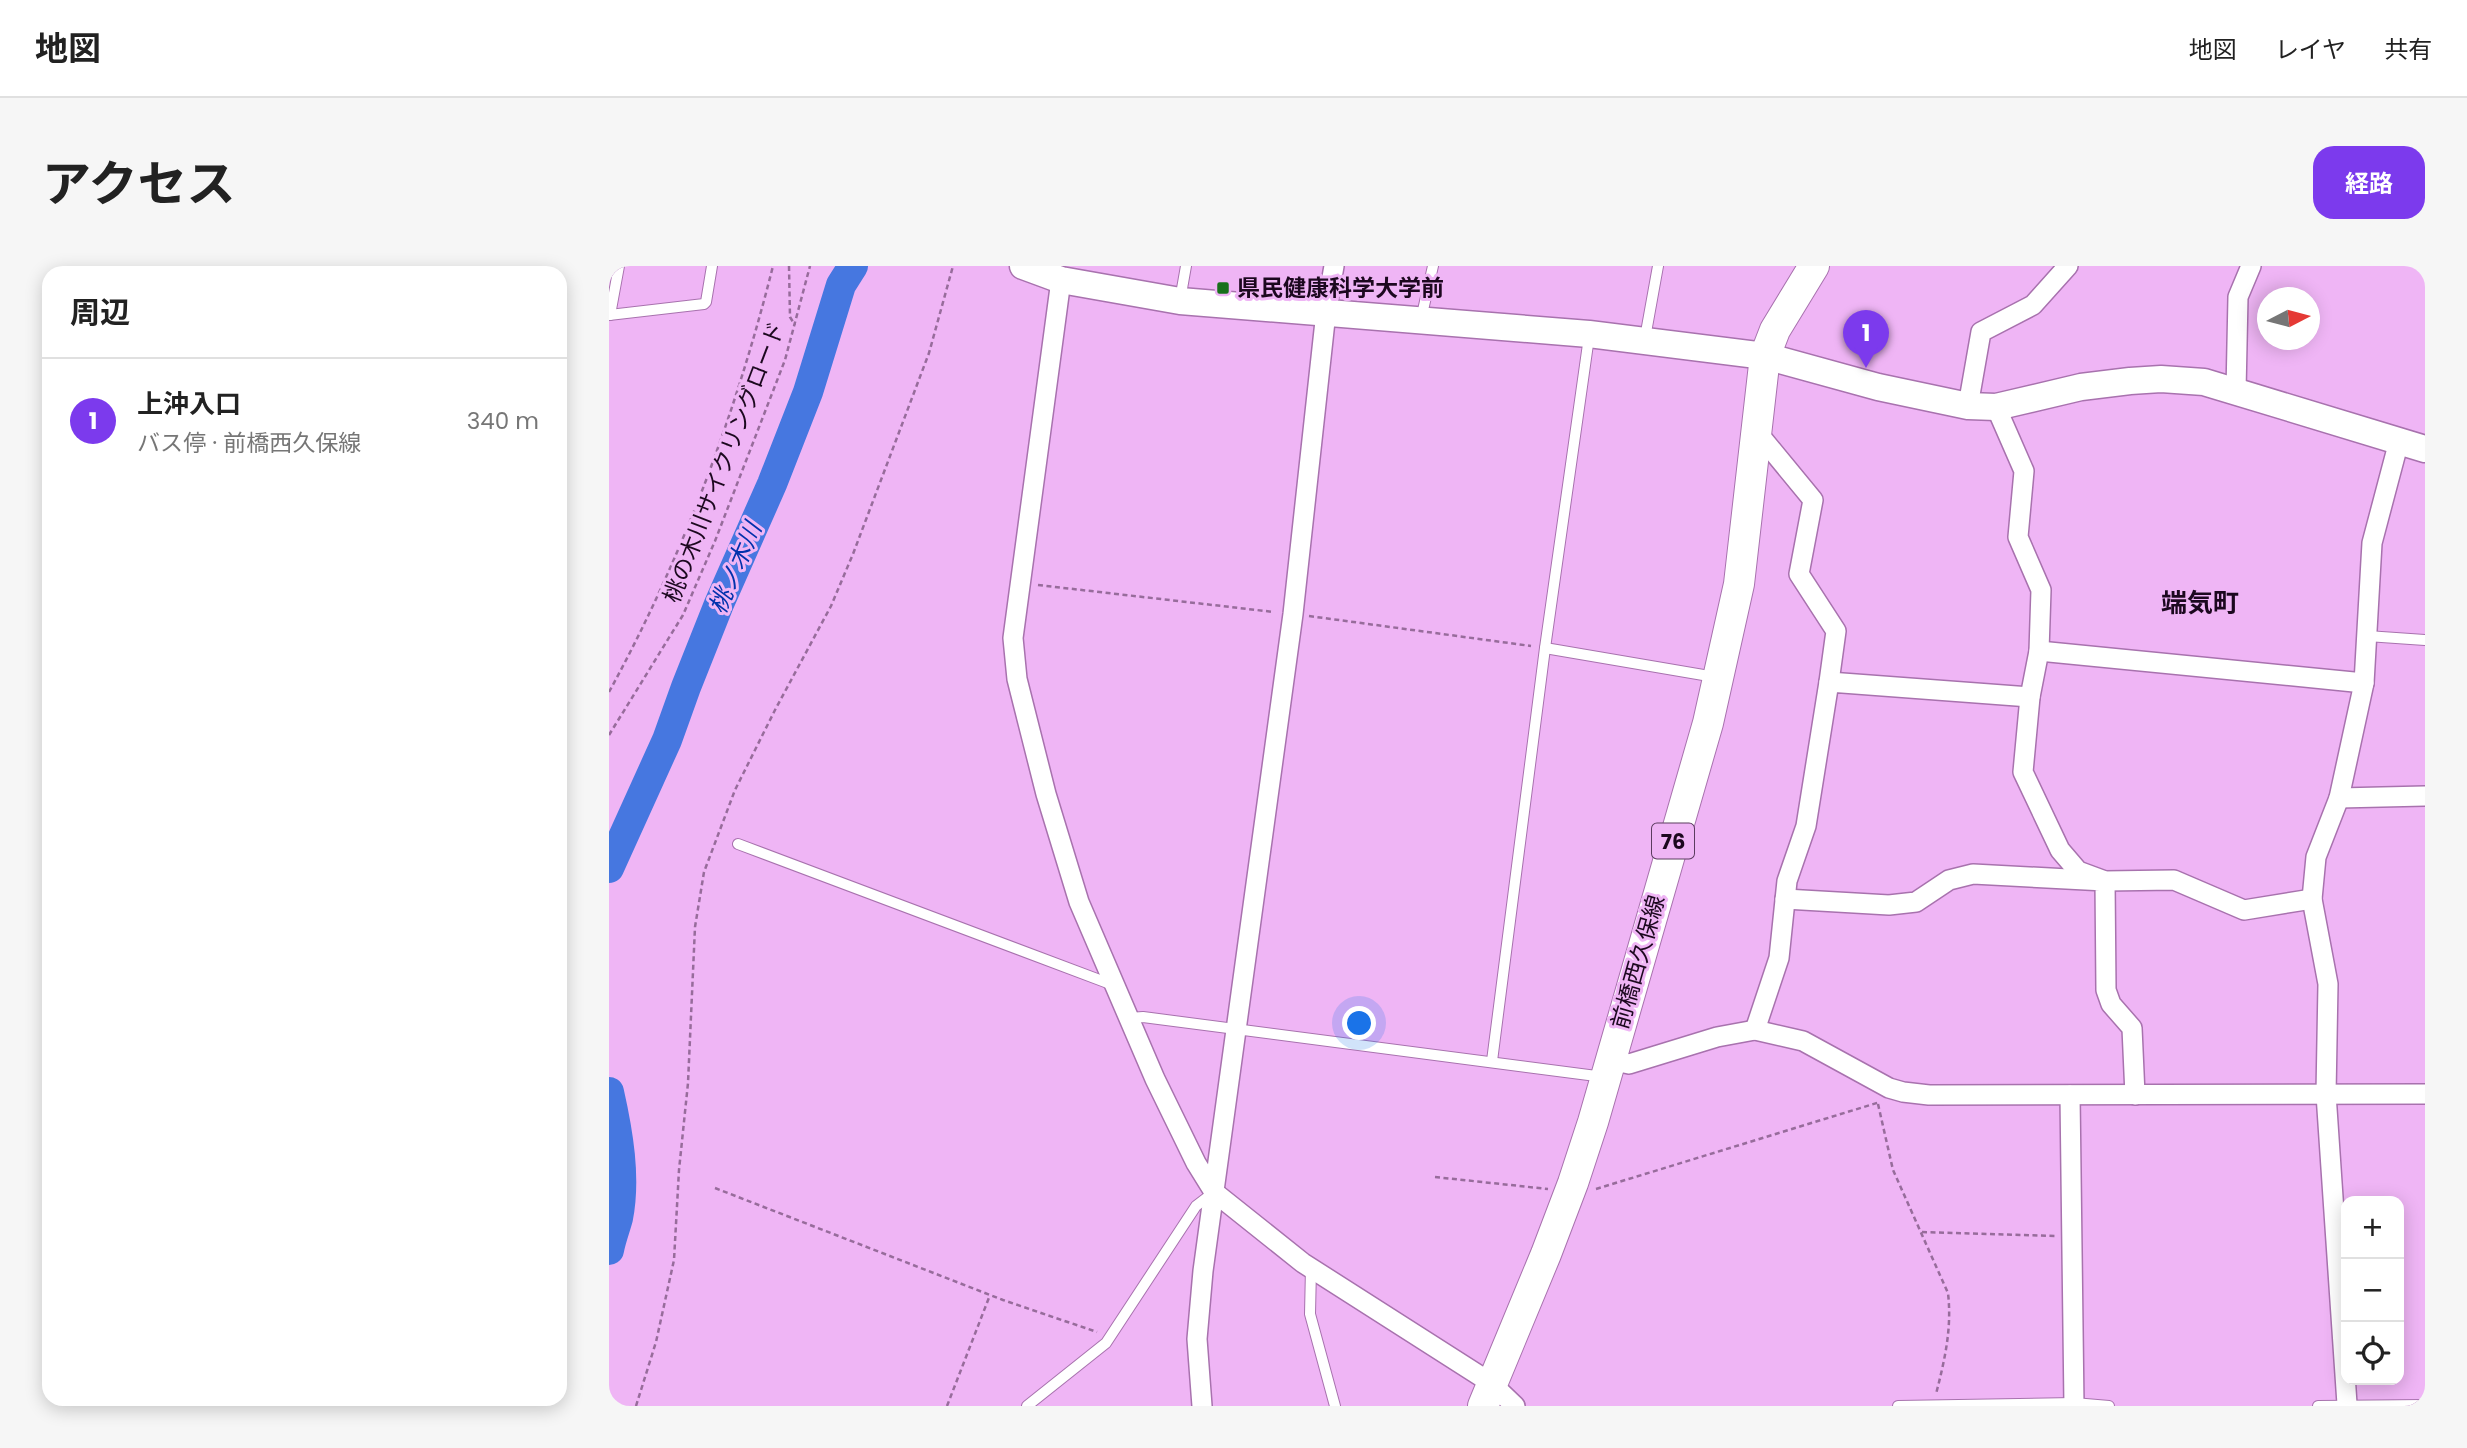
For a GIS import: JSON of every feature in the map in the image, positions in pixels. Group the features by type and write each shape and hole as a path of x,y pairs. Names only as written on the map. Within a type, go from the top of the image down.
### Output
{"main road":[{"name":"前橋西久保線","path":"1487,1395 1546,1254 1593,1122 1719,678 1739,584 1765,356 1775,330 1814,266"}],"street":[{"path":"1023,266 1061,280 1180,301 1590,334 1765,356 1878,387 1968,407 1996,407 2081,387 2130,381 2161,379 2204,382 2425,449"},
{"path":"1202,1406 1197,1339 1214,1192 1293,614 1326,312 1334,266"},
{"path":"1968,407 1981,332 2033,304 2068,266"},
{"path":"2236,391 2238,297 2251,266"},
{"path":"1061,280 1013,638 1017,679 1046,794 1079,902 1155,1079 1196,1163 1214,1192 1311,1268 1487,1395 1515,1406"},
{"path":"1996,407 2024,471 2018,537 2041,590 2039,651 2023,772 2060,850 2078,871 2105,881"},
{"path":"1755,1030 1779,958 1787,881 1806,826 1836,631 1799,574 1813,500 1757,432"},
{"path":"2347,1404 2326,1094 2328,984 2312,899 2316,857 2339,798 2364,683 2372,543 2399,441"},
{"path":"2039,651 2364,683"},
{"path":"1829,682 2031,697"},
{"path":"2339,798 2425,796"},
{"path":"1785,899 1889,905 1916,902 1949,880 1973,874 2105,881 2174,880 2244,910 2312,899"},
{"path":"2105,881 2106,989 2111,1004 2133,1028 2135,1095"},
{"path":"1607,1069 1717,1037 1755,1030 1803,1041 1889,1088 1929,1095 2425,1094"},
{"path":"2070,1095 2074,1405"}],"lane":[{"path":"619,266 610,315 703,304 706,302 712,266"},
{"path":"1180,301 1186,266"},
{"path":"1421,320 1433,266"},
{"path":"1645,340 1658,266"},
{"path":"1492,1061 1545,648 1590,334"},
{"path":"2367,636 2425,640"},
{"path":"1545,648 1719,678"},
{"path":"738,844 1116,986"},
{"path":"1129,1018 1143,1017 1492,1061 1607,1069"},
{"path":"1027,1406 1099,1350 1196,1206 1214,1192"},
{"path":"1311,1268 1310,1314 1335,1406"},
{"path":"2318,1406 2425,1405"},
{"path":"1898,1406 2109,1406"}],"path":[{"path":"609,692 633,648 702,493 745,370 773,266"},
{"path":"789,266 790,317 795,325"},
{"name":"桃の木川サイクリングロード","path":"609,735 688,603 785,360 810,266"},
{"path":"636,1406 656,1342 674,1260 679,1170 688,1083 695,927 704,872 735,790 831,606 853,554 929,353 953,266"},
{"path":"1020,583 1293,614 1545,648"},
{"path":"1435,1177 1587,1192 1878,1104 1893,1170 1948,1293 1948,1347 1933,1405"},
{"path":"715,1188 990,1295 1111,1335"},
{"path":"1922,1232 2072,1237"},
{"path":"947,1406 990,1295"}],"waterway":[{"name":"桃ノ木川","path":"609,868 667,740 719,604 772,484 808,392 841,285 853,266"},
{"name":"桃ノ木川","path":"609,1092 621,1171 618,1218 609,1250"}],"place":[{"name":"県民健康科学大学前","path":"1223,288"},
{"name":"上沖入口","path":"1866,368"}],"district":[{"name":"端気町","path":"2200,603"}]}
